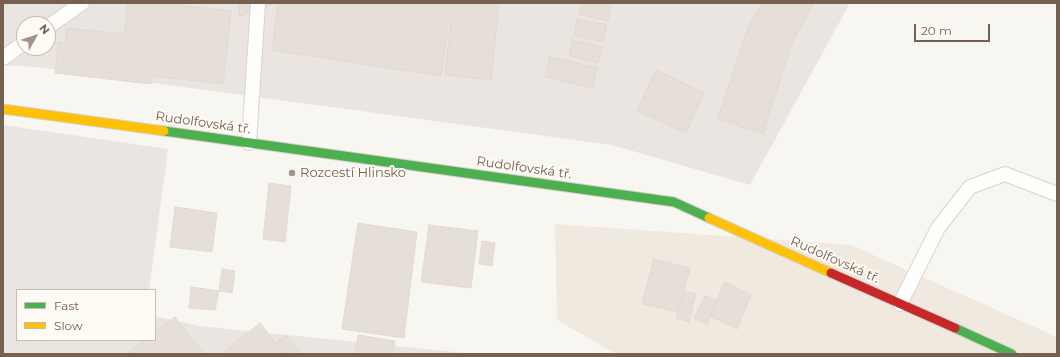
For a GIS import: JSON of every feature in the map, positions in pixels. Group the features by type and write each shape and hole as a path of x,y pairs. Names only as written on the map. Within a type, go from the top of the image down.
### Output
{"main road":[{"name":"Rudolfovská tř.","path":"3,109 674,202 1012,354"}],"lane":[{"path":"56,21 82,3"},
{"path":"249,143 258,3"},
{"path":"3,58 16,49"},
{"path":"900,304 938,228 970,187 1006,174 1057,194"}],"shaded area":[{"path":"3,3 850,3 750,185 612,145 35,67 3,65"},
{"path":"3,125 168,149 149,289 16,289 16,341 156,341 156,316 199,326 475,354 3,354"},
{"path":"555,224 851,245 1057,337 1057,354 616,354 557,320"}],"building":[{"path":"128,3 160,3 231,11 223,84 152,76 151,84 55,73 58,42 65,43 67,28 124,34"},
{"path":"239,3 276,3 239,16"},
{"path":"278,3 451,3 441,76 272,50"},
{"path":"453,3 499,3 491,80 445,75"},
{"path":"581,3 612,3 608,21 579,14"},
{"path":"762,3 814,3 792,43 763,134 718,119 748,28"},
{"path":"577,19 607,25 603,42 574,35"},
{"path":"572,40 602,47 598,63 569,56"},
{"path":"550,57 597,68 592,88 545,77"},
{"path":"656,70 704,93 686,133 637,111"},
{"path":"269,183 291,186 285,242 263,239"},
{"path":"175,207 217,213 212,252 170,247"},
{"path":"358,223 417,232 404,338 342,329"},
{"path":"429,225 478,231 471,288 421,282"},
{"path":"482,241 495,243 492,266 479,264"},
{"path":"654,259 690,268 678,312 642,304"},
{"path":"222,269 235,271 232,293 219,291"},
{"path":"725,282 751,295 737,329 710,316"},
{"path":"191,287 219,291 215,310 189,308"},
{"path":"685,292 696,294 689,322 676,318"},
{"path":"705,296 717,301 707,324 694,318"},
{"path":"175,317 204,354 127,354 144,341 156,341 156,331"},
{"path":"260,323 285,354 221,354"},
{"path":"286,335 301,354 285,354 276,343"},
{"path":"358,335 395,341 393,354 355,354"}],"traffic: fast":[{"path":"164,131 674,202 709,218"},
{"path":"955,328 1012,354"}],"traffic: slow":[{"path":"3,109 164,131"},
{"path":"709,218 831,273"}],"traffic: jam":[{"path":"831,273 955,328"}],"place":[{"name":"Rozcestí Hlinsko","path":"292,173"}]}
